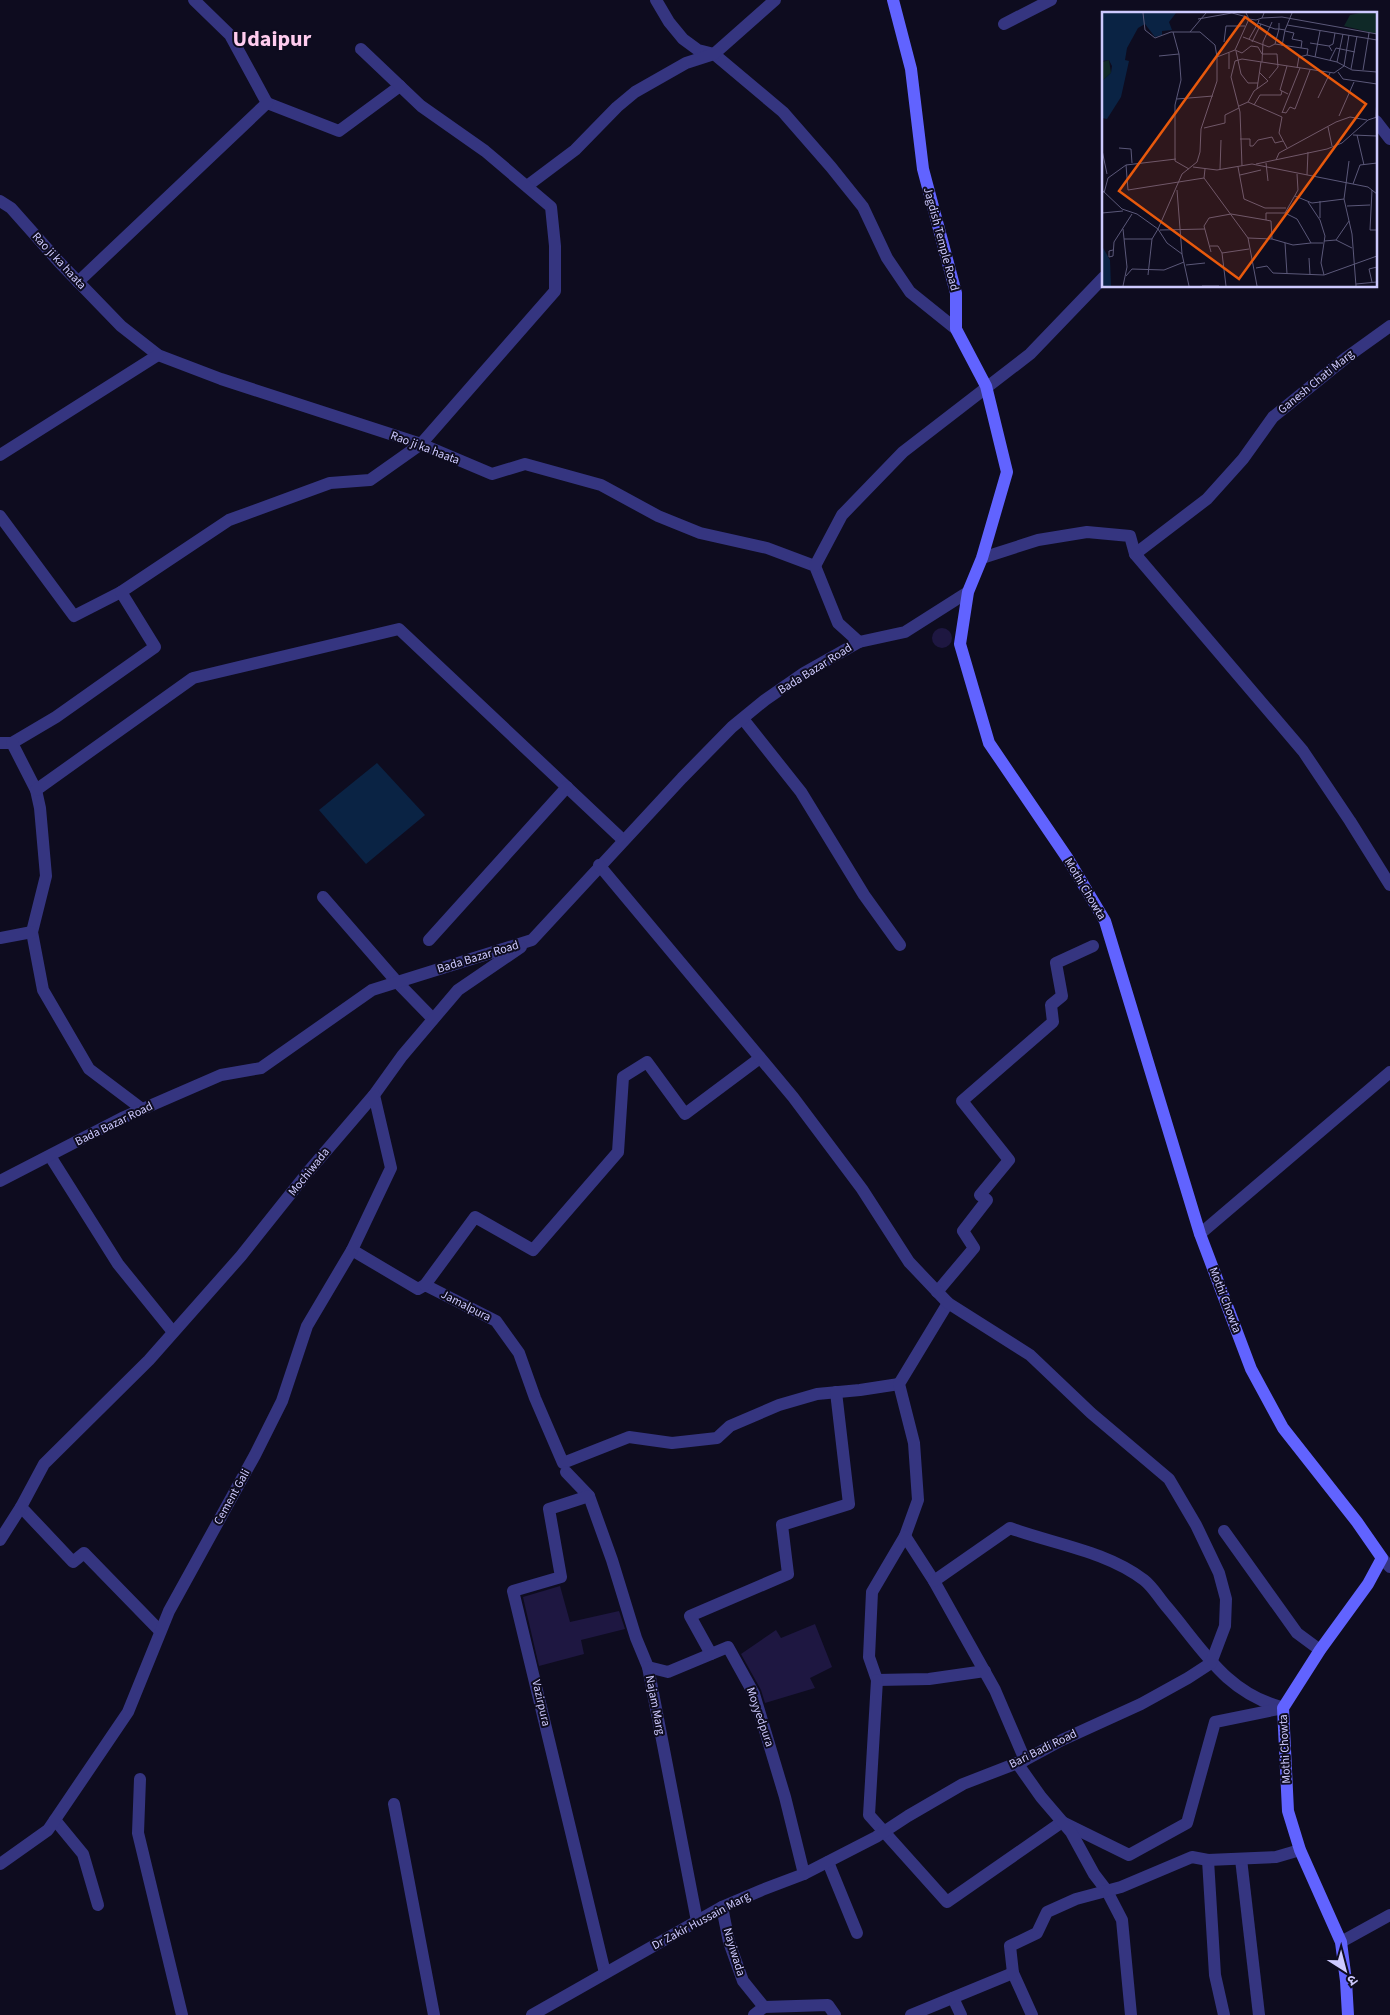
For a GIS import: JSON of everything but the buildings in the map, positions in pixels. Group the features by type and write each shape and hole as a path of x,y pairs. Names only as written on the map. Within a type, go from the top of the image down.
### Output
{"main road":[{"name":"Jagdish Temple Road","path":"893,0 910,70 922,169 956,293 956,329 986,386 1007,472 982,558"},
{"name":"Mothi Chowta","path":"982,558 968,592 960,644 989,743 1068,859 1105,921 1200,1234 1251,1369 1283,1428 1386,1562 1320,1650 1283,1708 1288,1811 1300,1850 1341,1942 1348,2015"}],"street":[{"path":"194,0 230,35 267,103 339,131 400,86"},
{"path":"656,0 669,22 683,39 698,50 714,54 783,112 832,167 863,207 887,258 910,292 956,329"},
{"path":"527,186 575,150 617,106 634,92 686,63 714,54 775,0"},
{"path":"1004,24 1051,0"},
{"path":"0,516 74,616 121,592 229,520 330,483 370,480 422,444 555,291 555,246 551,207 485,151 421,106 360,49"},
{"path":"78,282 267,103"},
{"path":"1378,123 1390,139"},
{"name":"Rao ji ka haata","path":"0,201 10,208 121,326 158,355 221,379 422,444 492,474 525,464 601,485 658,516 700,533 766,548 815,566"},
{"path":"859,642 838,623 815,566 842,515 903,452 986,386 1030,354 1102,279"},
{"name":"Ganesh Chati Marg","path":"1135,554 1207,499 1243,459 1273,417 1334,367 1390,326"},
{"path":"0,455 158,355"},
{"path":"982,558 1038,540 1087,532 1130,536 1135,554 1303,752 1390,885"},
{"path":"121,592 155,647 56,716 6,743 36,790 40,808 46,876 32,932 43,990 89,1069 142,1109"},
{"name":"Bada Bazar Road","path":"0,1181 142,1109 221,1075 261,1068 372,990 532,940 599,865 682,778 743,719 804,673 859,642 905,632 968,592"},
{"path":"36,790 193,678 399,629 623,840"},
{"path":"743,719 801,792 864,895 900,945"},
{"path":"429,940 567,787"},
{"path":"599,865 793,1097 862,1189 909,1262 948,1304 1030,1356 1091,1413 1169,1478 1196,1525 1219,1574 1226,1599 1225,1626 1211,1663"},
{"path":"323,897 397,982 433,1020"},
{"path":"0,938 32,932"},
{"name":"Mochiwada","path":"0,1540 22,1507 44,1464 94,1415 173,1332 241,1256 308,1172 374,1095 402,1056 458,990 532,940"},
{"path":"937,1292 974,1248 963,1231 987,1200 980,1195 1009,1160 962,1101 1053,1022 1051,1005 1062,996 1056,963 1093,946"},
{"path":"425,1284 475,1217 533,1250 618,1152 623,1077 647,1062 685,1114 760,1058"},
{"path":"1200,1234 1390,1072"},
{"name":"Cement Gali","path":"0,1864 48,1830 128,1712 168,1611 255,1455 282,1401 307,1326 352,1250 391,1168 374,1095"},
{"path":"50,1156 118,1264 173,1332"},
{"name":"Jamalpura","path":"352,1250 418,1288 425,1284 496,1321 519,1353 535,1398 564,1467"},
{"path":"948,1304 899,1384 914,1443 918,1500 905,1536 872,1592 869,1657 877,1680 869,1815 880,1834 947,1902 1062,1822"},
{"path":"589,1496 564,1467 628,1437 672,1443 717,1438 730,1426 779,1405 817,1394 899,1384"},
{"path":"711,1654 690,1616 788,1574 782,1525 849,1504 836,1392"},
{"name":"Najam Marg","path":"589,1496 612,1560 636,1638 648,1667 697,1921"},
{"name":"Vazirpura","path":"589,1496 550,1509 561,1577 513,1591 605,1973"},
{"path":"22,1507 73,1562 84,1552 160,1631"},
{"path":"934,1581 1010,1528 1105,1558 1145,1581 1211,1663 1226,1678 1260,1702 1283,1708"},
{"path":"1224,1531 1297,1633 1320,1650"},
{"path":"905,1536 934,1581 995,1690 1021,1761 1041,1797 1071,1832 1094,1874 1107,1891 1122,1920 1132,2015"},
{"name":"Moyyedpura","path":"648,1667 668,1672 728,1647 754,1694 785,1797 804,1874"},
{"name":"Bari Badi Road","path":"880,1834 963,1784 1021,1761 1141,1704 1211,1663"},
{"path":"877,1680 929,1679 985,1671"},
{"path":"1062,1822 1129,1856 1187,1823 1215,1722 1283,1708"},
{"path":"140,1778 138,1833 182,2015"},
{"path":"394,1804 434,2015"},
{"path":"55,1820 83,1854 98,1905"},
{"name":"Dr Zakir Hussain Marg","path":"532,2015 722,1907 804,1874 880,1834"},
{"path":"1032,2015 1013,1973 1010,1946 1037,1933 1047,1912 1076,1900 1120,1888 1192,1857 1208,1860 1276,1857 1300,1850"},
{"path":"1241,1859 1259,2015"},
{"path":"1208,1860 1215,1975 1224,2015"},
{"path":"828,1862 857,1933"},
{"name":"Nayiwada","path":"722,1907 729,1942 743,1981 759,2011"},
{"path":"1341,1942 1390,1915"},
{"path":"911,2015 1013,1973"},
{"path":"953,1998 961,2015"},
{"path":"759,2011 828,2005 835,2015"}],"water":[{"path":"377,763 425,815 366,864 319,810"}],"district":[{"name":"Udaipur","path":"272,39"}]}
